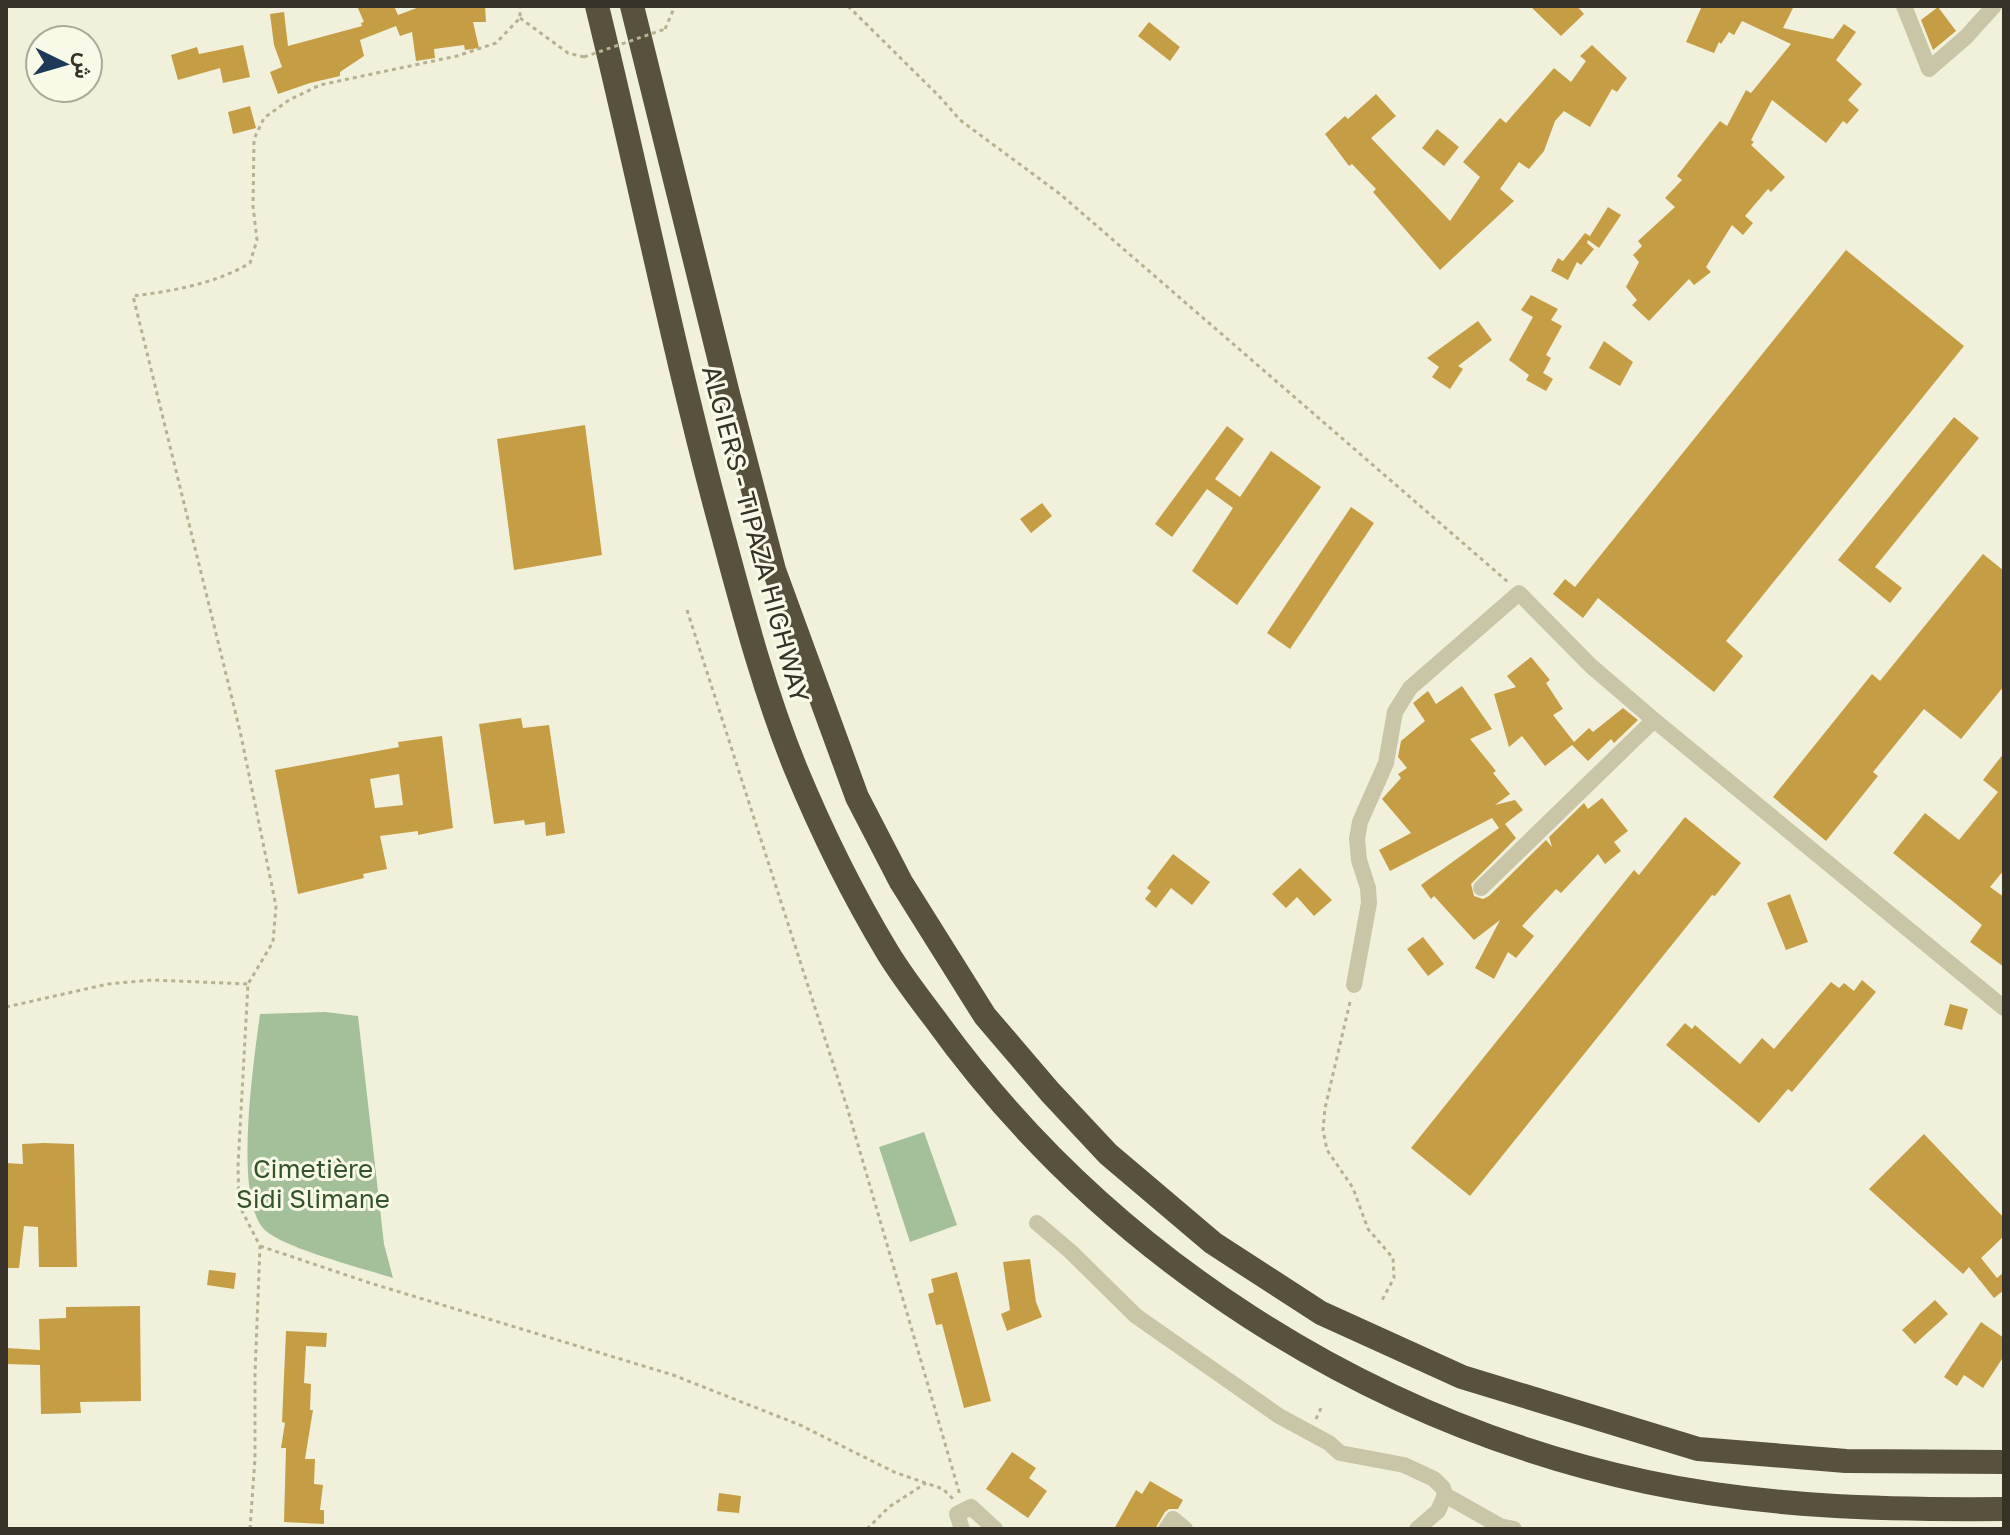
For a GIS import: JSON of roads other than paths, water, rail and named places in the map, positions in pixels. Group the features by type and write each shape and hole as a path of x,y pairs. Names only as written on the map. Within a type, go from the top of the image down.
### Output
{"highway":[{"name":"ALGIERS - TIPAZA HIGHWAY","path":"597,6 700,450 754,654 797,772 842,871 890,957 976,1073 1058,1164 1143,1240 1277,1335 1374,1389 1477,1432 1591,1469 1710,1493 1815,1506 2004,1509"},
{"name":"ALGIERS - TIPAZA HIGHWAY","path":"632,6 774,570 857,797 901,882 985,1016 1108,1154 1213,1243 1321,1313 1462,1377 1698,1449 1846,1461 2004,1462"}],"street":[{"path":"1904,6 1929,69 1966,37 1994,6"},
{"path":"1354,985 1369,903 1357,839 1360,822 1386,763 1395,712 1410,688 1519,593 1591,666 1654,720 2004,1008"},
{"path":"1481,888 1654,720"},
{"path":"1037,1223 1136,1316 1237,1389 1329,1443 1340,1453 1404,1465 1434,1479 1445,1495 1438,1511 1417,1529"},
{"path":"1445,1495 1500,1526 1514,1529"},
{"path":"962,1529 957,1514 971,1507 995,1529"},
{"path":"1166,1529 1173,1519 1185,1529"}],"park label":[{"name":"Cimetière Sidi Slimane","path":"313,1183"}]}
